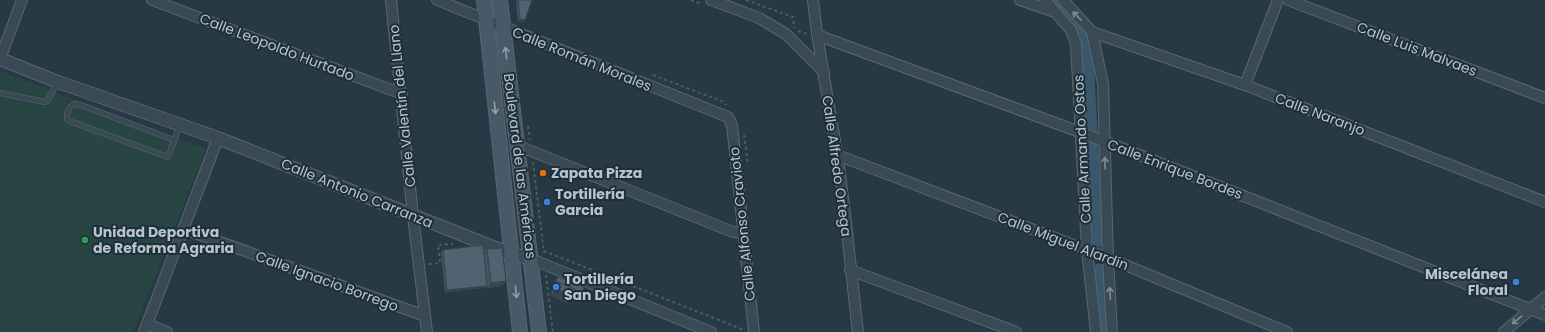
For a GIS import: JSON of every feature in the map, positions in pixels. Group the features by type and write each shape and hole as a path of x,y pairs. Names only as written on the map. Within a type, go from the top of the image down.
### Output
{"main road":[{"name":"Boulevard de las Américas","path":"484,0 520,332"},
{"name":"Boulevard de las Américas","path":"500,0 516,145 540,332"}],"street":[{"path":"0,59 22,0"},
{"name":"Calle Leopoldo Hurtado","path":"152,0 402,94"},
{"name":"Calle Valentín del Llano","path":"391,0 402,94 413,216 427,332"},
{"name":"Calle Román Morales","path":"437,0 503,28 729,113"},
{"path":"711,0 759,18 786,34 824,72"},
{"name":"Calle Alfredo Ortega","path":"812,0 837,155 858,332"},
{"path":"1020,0 1055,12"},
{"name":"Calle Armando Ostos","path":"1045,0 1071,30 1076,44 1080,134 1088,250 1096,332"},
{"path":"1063,0 1092,32"},
{"path":"1245,85 1278,0"},
{"name":"Calle Luis Malvaes","path":"1288,0 1545,98"},
{"name":"Calle Armando Ostos","path":"1092,32 1102,84 1112,332"},
{"name":"Calle Naranjo","path":"1092,32 1245,85 1545,202"},
{"name":"Calle Enrique Bordes","path":"817,35 1080,134 1104,141 1545,314"},
{"name":"Calle Antonio Carranza","path":"0,59 58,82 218,138 413,216 512,254 531,259 712,332"},
{"name":"Calle Alfonso Cravioto","path":"729,113 732,125 754,332"},
{"path":"167,332 145,328 218,138"},
{"path":"516,145 733,232 743,233"},
{"name":"Calle Miguel Alardín","path":"837,155 1088,250 1287,332"},
{"name":"Calle Ignacio Borrego","path":"184,229 425,316"},
{"path":"850,270 1016,332"},
{"path":"1504,332 1545,297"}],"lane":[{"path":"0,93 45,102 58,82"},
{"path":"174,140 81,105 74,104 70,106 67,116 67,119 72,122 168,157 181,124"}],"path":[{"path":"648,72 724,102 729,113"},
{"path":"743,132 748,169"},
{"path":"433,263 440,263 438,245 460,243"},
{"path":"529,245 749,332"}],"green space":[{"name":"Unidad Deportiva de Reforma Agraria","path":"0,71 206,149 133,332 0,332"}],"building":[{"path":"518,0 532,0 525,20 520,19"},
{"path":"483,245 487,286 447,290 443,250"},
{"path":"502,248 506,281 491,283 487,249"},
{"path":"558,277 584,287 581,294 574,292 575,289 557,282 555,284"},
{"path":"557,282 575,289 573,295 556,289"}],"waterway":[{"path":"1054,0 1077,27 1083,39 1088,59 1098,242"},
{"path":"1099,269 1103,332"}],"place":[{"name":"Zapata Pizza","path":"543,173"},
{"name":"Tortillería Garcia","path":"547,202"},
{"name":"Unidad Deportiva de Reforma Agraria","path":"85,240"},
{"name":"Miscelánea Floral","path":"1516,282"},
{"name":"Tortillería San Diego","path":"556,287"}]}
